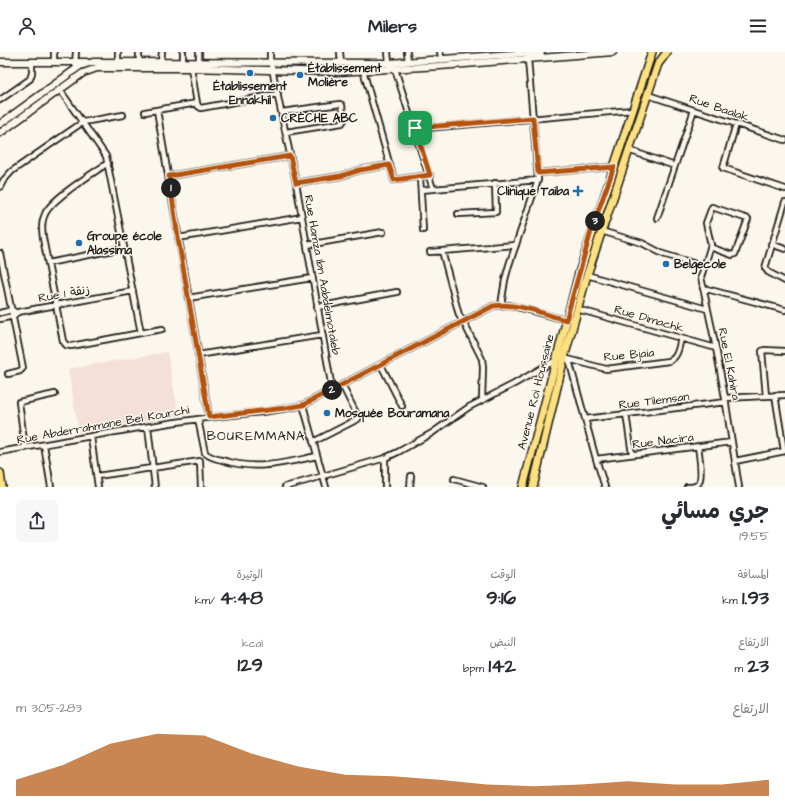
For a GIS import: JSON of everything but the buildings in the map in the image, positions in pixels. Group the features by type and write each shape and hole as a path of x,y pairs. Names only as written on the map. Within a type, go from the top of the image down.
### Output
{"main road":[{"path":"0,133 79,76 87,71 104,67 191,68 245,66 271,63 389,63 442,60 462,55 541,52"},
{"path":"0,62 198,62 273,70 315,72 395,69 613,52"},
{"path":"652,52 658,56 665,53"},
{"name":"Avenue Roi Houssaine","path":"523,487 566,320 588,243 652,52"},
{"name":"Avenue Roi Houssaine","path":"533,487 567,359 577,310 587,275 658,64 665,53"},
{"path":"0,124 75,69 89,62"},
{"path":"87,71 89,62"},
{"path":"0,473 2,487"}],"street":[{"path":"54,52 54,62"},
{"path":"76,52 75,69 79,76"},
{"path":"118,52 118,61"},
{"path":"139,52 139,61"},
{"path":"161,61 162,52"},
{"path":"183,62 184,52"},
{"path":"198,62 199,52"},
{"name":"Rue Hamza Ibn Aabdelmotaleb","path":"270,52 296,183 332,390"},
{"path":"340,52 341,63"},
{"path":"388,52 389,63"},
{"path":"407,52 408,62"},
{"path":"440,52 442,60"},
{"path":"501,305 505,280 538,180 528,59"},
{"path":"0,100 30,79 32,73 32,62"},
{"path":"191,68 197,103 201,108 278,94"},
{"path":"395,69 434,189"},
{"path":"363,70 394,180 430,175"},
{"path":"60,90 106,156 141,333"},
{"name":"Rue Baalak","path":"648,95 785,140"},
{"path":"145,112 197,103"},
{"path":"282,112 340,104 342,105 344,120 342,123 286,132"},
{"path":"157,110 209,417"},
{"path":"415,128 633,110"},
{"path":"657,218 694,110"},
{"path":"0,187 12,171 83,122 123,115"},
{"path":"736,124 723,168 785,189"},
{"path":"628,150 675,166"},
{"path":"169,176 290,156"},
{"path":"108,163 55,201 44,215 42,226 63,341 68,346 162,329"},
{"path":"296,183 341,176 360,170 389,165"},
{"path":"538,173 614,167"},
{"path":"420,176 423,230"},
{"path":"421,190 538,180"},
{"path":"458,214 496,212 495,183"},
{"path":"785,202 771,244 765,270 785,281"},
{"path":"712,207 748,219 735,254 732,255 710,247 706,223 712,207"},
{"path":"178,238 302,217"},
{"path":"601,231 642,243 662,254 703,266"},
{"path":"307,245 383,232"},
{"path":"771,244 785,249"},
{"path":"430,252 516,245"},
{"name":"Rue El Kahira","path":"710,247 703,266 701,277 726,400 739,487"},
{"path":"48,263 124,248"},
{"path":"442,251 459,315 482,359 482,400"},
{"path":"0,253 23,368 20,372 8,374"},
{"path":"587,275 707,309"},
{"path":"188,298 312,278"},
{"path":"703,288 785,310"},
{"name":"Rue 1 زنقة","path":"0,319 13,316 18,312 133,291"},
{"path":"317,307 397,292"},
{"name":"Rue Abderrahmane Bel Kourchi","path":"0,452 148,426 303,405 493,306 516,306 566,320"},
{"path":"0,313 12,310 18,312"},
{"name":"Rue Dimachk","path":"577,310 716,348"},
{"path":"198,356 322,335"},
{"name":"Rue Bjaia","path":"567,359 606,369 669,361 673,360 675,357 681,338"},
{"path":"766,396 762,351 785,351"},
{"path":"567,359 605,487"},
{"path":"285,487 385,458 398,452 422,439 482,400 556,360"},
{"path":"381,365 402,406"},
{"path":"313,442 358,419 342,385"},
{"path":"25,448 19,402 55,394"},
{"path":"735,461 785,451 775,395"},
{"name":"Rue Tilemsan","path":"585,419 726,400 785,395"},
{"path":"303,405 326,487"},
{"path":"626,414 632,454"},
{"path":"198,419 205,453 208,456 229,463 248,466 271,466 317,456"},
{"path":"148,426 155,487"},
{"path":"91,437 98,487"},
{"name":"Rue Nacira","path":"596,459 732,442"},
{"path":"44,445 51,487"},
{"path":"687,487 696,485 701,477 698,446"},
{"path":"201,487 200,461 205,453"},
{"path":"385,458 385,487"},
{"path":"97,476 200,461"},
{"path":"410,487 411,476"},
{"path":"454,479 473,486 483,487"}],"shaded area":[{"path":"167,352 179,416 79,434 68,369"}],"place":[{"name":"Établissement Ennakhil","path":"250,73"},
{"name":"Établissement Molière","path":"300,75"},
{"name":"CRÈCHE ABC","path":"273,118"},
{"name":"Clinique Taiba","path":"578,191"},
{"name":"Groupe école Alassima","path":"79,243"},
{"name":"Belgecole","path":"666,264"},
{"name":"Mosquée Bouramana","path":"327,413"}],"district":[{"name":"BOUREMMANA","path":"256,436"}],"route":[{"path":"533,118 538,173 614,167 592,228 578,273 566,320 516,306 493,306 303,405 209,417 178,238 169,176 290,156 296,183 341,176 360,170 389,165 394,180 430,175 415,128 533,118"}]}
